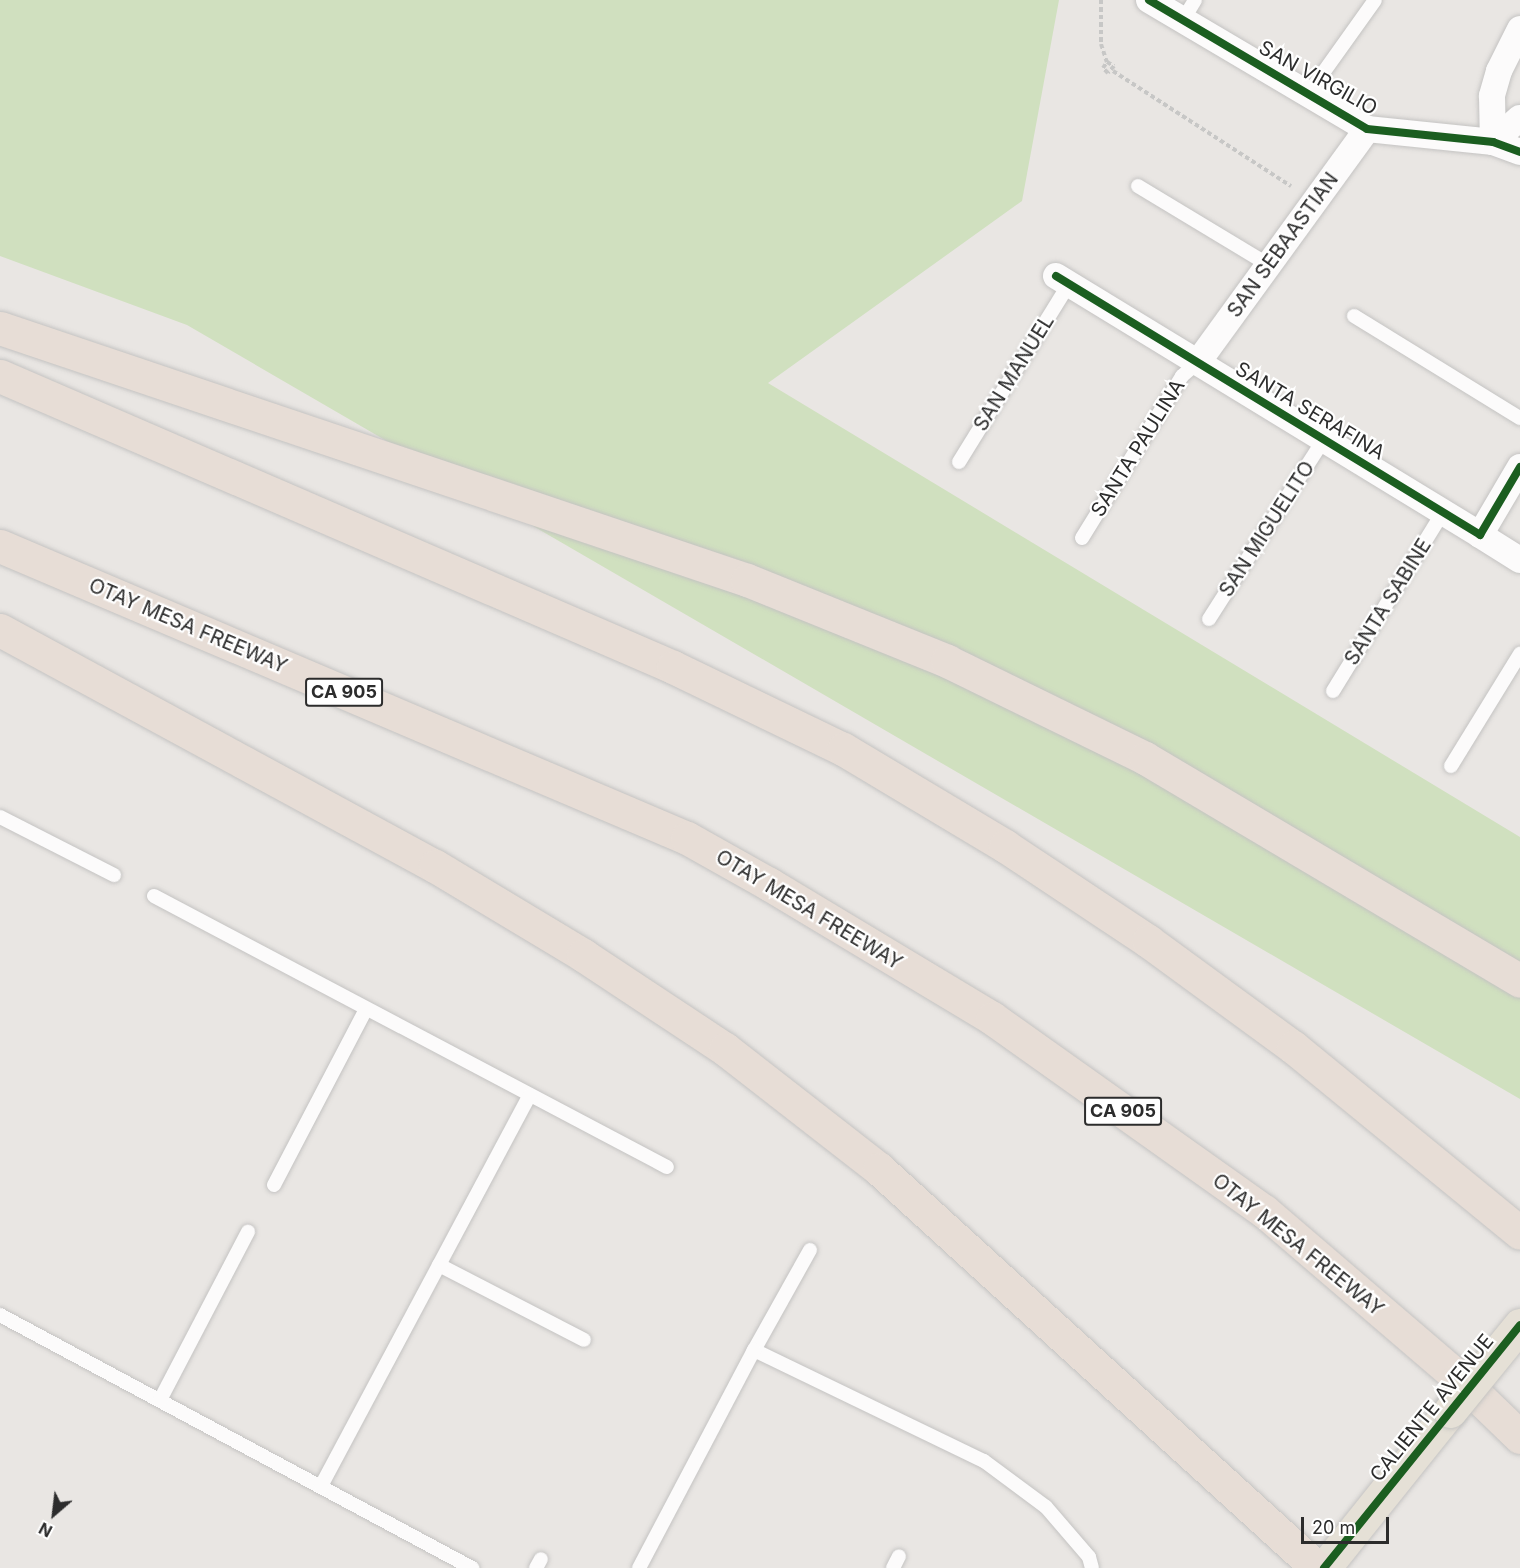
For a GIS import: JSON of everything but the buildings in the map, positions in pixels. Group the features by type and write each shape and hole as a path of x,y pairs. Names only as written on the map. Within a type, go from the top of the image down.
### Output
{"highway":[{"path":"0,328 747,580 947,661 1145,758 1520,981"},
{"path":"0,376 673,667 843,749 1005,846 1148,941 1293,1047 1520,1233"},
{"name":"OTAY MESA FREEWAY","path":"0,546 687,838 769,884 992,1018 1264,1211 1460,1378 1520,1437"},
{"path":"0,630 435,866 583,955 725,1049 879,1169 1317,1568"}],"main road":[{"name":"CALIENTE AVENUE","path":"1324,1568 1520,1325"}],"street":[{"name":"SAN VIRGILIO","path":"1149,0 1189,10 1308,94 1367,129 1493,142 1520,152"},
{"path":"1493,142 1492,96 1499,71 1520,29"},
{"path":"1493,142 1520,118"},
{"name":"SAN SEBAASTIAN","path":"1198,362 1367,129"},
{"name":"SANTA SERAFINA","path":"1062,280 1520,560"},
{"path":"1480,535 1520,467"}],"lane":[{"path":"1308,94 1375,0"},
{"path":"1138,186 1269,265"},
{"name":"SAN MANUEL","path":"959,462 1062,280"},
{"path":"1354,316 1520,418"},
{"name":"SANTA PAULINA","path":"1082,538 1182,376 1198,362"},
{"name":"SAN MIGUELITO","path":"1209,619 1324,439"},
{"name":"SANTA SABINE","path":"1333,691 1443,512"},
{"path":"1451,766 1520,654"},
{"path":"0,817 114,875"},
{"path":"154,896 667,1167"},
{"path":"274,1185 366,1009"},
{"path":"321,1486 530,1095"},
{"path":"160,1400 248,1232"},
{"path":"639,1568 754,1350 810,1250"},
{"path":"439,1265 584,1340"},
{"path":"0,1316 472,1568"},
{"path":"754,1350 984,1461 1047,1507 1089,1557 1092,1568"}],"path":[{"path":"1101,0 1098,29 1107,62 1103,70 1108,74 1113,70"},
{"path":"1107,62 1113,65 1113,70 1313,203"}],"green space":[{"path":"0,0 1059,0 1022,201 768,383 1520,837 1520,1099 187,325 0,256"}],"cycle path":[{"path":"1149,0 1367,129 1493,142 1520,152"},
{"path":"1056,276 1480,535 1520,467"},
{"path":"1324,1568 1520,1325"}]}
